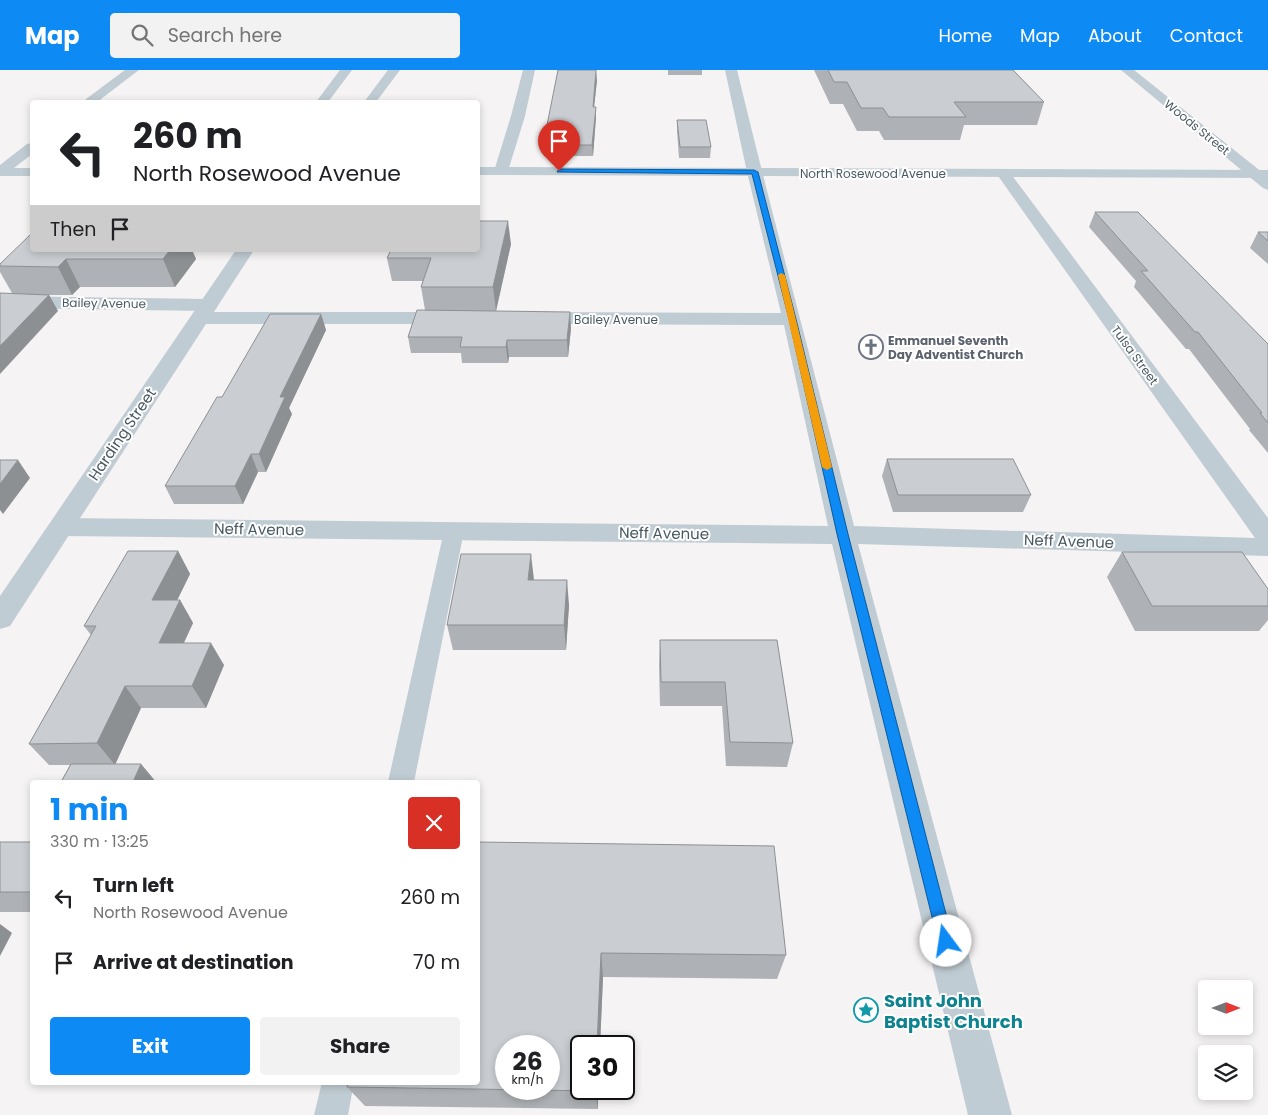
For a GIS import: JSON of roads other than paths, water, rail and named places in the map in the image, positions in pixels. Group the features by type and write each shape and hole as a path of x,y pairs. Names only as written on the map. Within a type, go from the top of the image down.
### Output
{"street":[{"path":"93,100 133,70"},
{"path":"324,100 346,70"},
{"path":"372,100 394,70"},
{"path":"501,171 518,116 529,70"},
{"path":"731,70 754,172 792,319 843,534 990,1115"},
{"name":"Woods Street","path":"1127,70 1262,174 1268,184"},
{"path":"0,172 30,149"},
{"name":"North Rosewood Avenue","path":"480,171 1262,174"},
{"path":"0,172 30,172"},
{"name":"Tulsa Street","path":"1003,173 1268,537"},
{"name":"Harding Street","path":"0,618 243,252"},
{"name":"Bailey Avenue","path":"0,302 204,311 466,318"},
{"name":"Bailey Avenue","path":"516,318 792,319"},
{"name":"Neff Avenue","path":"60,527 843,534 1268,547"}],"lane":[{"path":"401,780 454,531"},
{"path":"331,1115 337,1085"}],"place":[{"name":"Emmanuel Seventh Day Adventist Church","path":"871,347"},
{"name":"Saint John Baptist Church","path":"866,1010"}]}
